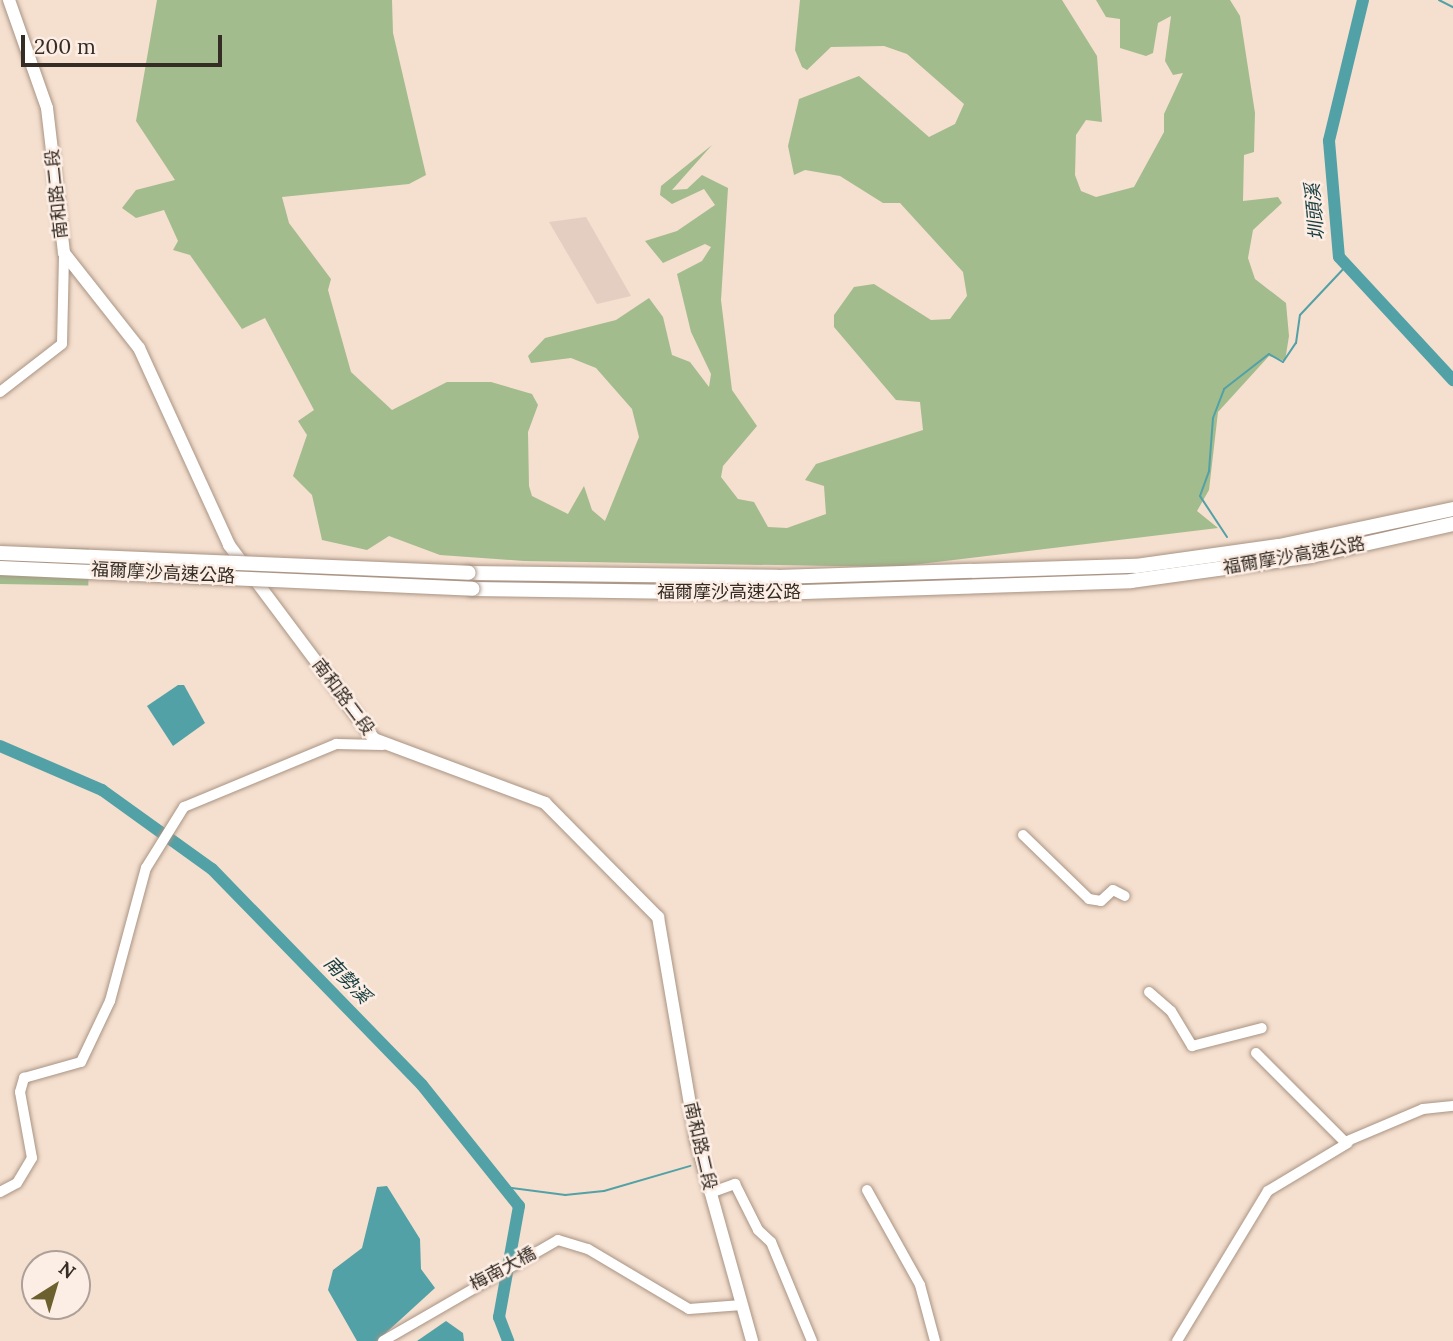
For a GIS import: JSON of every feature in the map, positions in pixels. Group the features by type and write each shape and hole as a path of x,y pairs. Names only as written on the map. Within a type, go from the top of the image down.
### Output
{"highway":[{"name":"福爾摩沙高速公路","path":"0,553 470,573 956,575 1136,566 1279,546 1453,509"},
{"name":"福爾摩沙高速公路","path":"0,568 474,589 954,591 1131,581 1311,556 1453,524"}],"main road":[{"name":"南和路二段","path":"9,0 47,108 64,253 139,348 229,545 355,718 383,745 545,803 649,904 668,948 689,1102 710,1193 752,1341"}],"street":[{"path":"0,392 62,344 64,253"},
{"path":"0,1192 17,1183 32,1158 20,1091 24,1078 81,1062 110,1001 153,857 184,807 336,744 383,745"},
{"path":"1023,835 1089,899 1101,901 1114,890 1125,896"},
{"path":"1149,992 1171,1011 1192,1046 1262,1028"},
{"path":"1256,1054 1348,1143"},
{"path":"1177,1341 1268,1191 1348,1143 1423,1109 1453,1106"},
{"path":"710,1193 735,1184 758,1230 771,1242 812,1341"},
{"path":"867,1190 920,1285 935,1341"},
{"name":"梅南大橋","path":"383,1341 459,1292 547,1245 573,1241 689,1309 742,1305"}],"shaded area":[{"path":"586,217 631,296 597,304 549,222"}],"green space":[{"path":"157,0 392,0 393,33 426,175 409,184 282,197 289,223 331,279 328,290 351,372 392,410 447,382 491,382 532,394 538,405 528,432 529,486 532,496 568,514 584,486 592,510 605,521 639,437 632,409 596,368 571,358 531,363 528,356 545,338 616,320 649,298 663,317 672,355 690,362 709,387 711,374 691,332 677,274 702,261 711,247 705,244 663,263 645,241 677,231 715,205 704,189 672,204 660,195 661,186 712,145 672,190 687,189 702,175 728,188 721,300 732,390 757,426 723,466 721,477 738,499 754,502 768,527 787,528 826,514 824,486 805,480 816,464 923,430 920,402 896,400 834,327 834,315 854,287 874,284 931,320 950,319 967,296 963,272 900,203 883,203 840,176 805,170 794,175 788,146 799,99 859,76 929,137 955,124 964,104 907,54 884,46 831,47 807,70 802,67 795,50 800,0 1062,0 1097,56 1102,122 1086,120 1076,135 1075,175 1081,191 1096,197 1134,187 1164,132 1164,114 1183,73 1173,75 1165,61 1171,16 1158,23 1153,53 1146,56 1120,48 1120,19 1106,17 1096,0 1230,0 1240,16 1255,113 1254,152 1244,155 1243,201 1278,197 1282,203 1253,230 1248,258 1255,279 1286,303 1289,336 1285,361 1269,356 1218,412 1209,490 1197,511 1218,528 895,567 524,561 440,555 389,536 367,550 322,540 312,495 293,476 307,435 298,421 314,410 265,318 242,329 190,255 173,250 178,241 164,210 136,218 122,208 136,190 175,180 136,121"},
{"path":"0,547 89,549 88,586 0,584"}],"water":[{"path":"178,685 184,685 205,723 173,746 147,706"},
{"path":"387,1186 420,1239 421,1269 435,1288 377,1341 357,1341 328,1290 333,1270 362,1248 377,1187"},
{"path":"446,1321 463,1333 464,1341 417,1341"}],"waterway":[{"name":"圳頭溪","path":"1363,0 1329,141 1339,257 1453,380"},
{"path":"1439,0 1453,7"},
{"path":"1227,537 1200,496 1209,471 1213,418 1224,389 1269,354 1283,362 1296,343 1300,315 1347,265"},
{"name":"南勢溪","path":"0,746 102,790 212,869 422,1085 519,1206 499,1317 508,1341"},
{"path":"504,1187 565,1195 604,1191 690,1166"}]}
